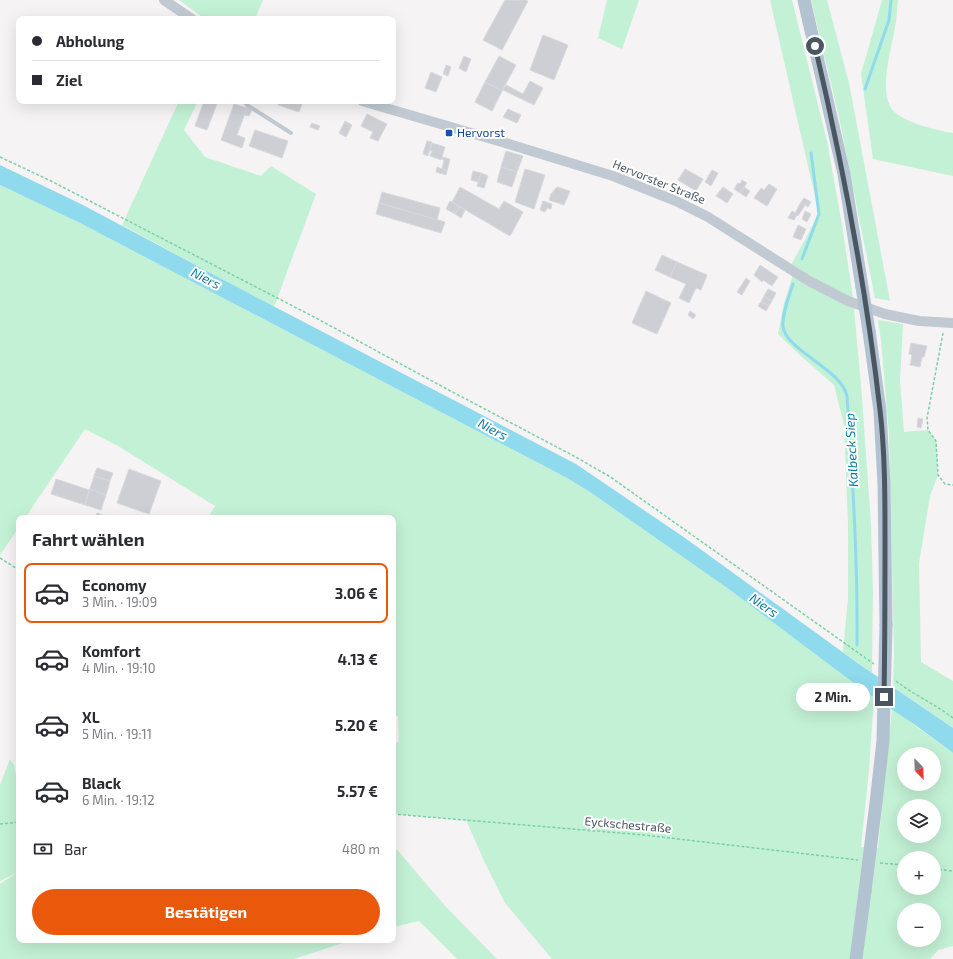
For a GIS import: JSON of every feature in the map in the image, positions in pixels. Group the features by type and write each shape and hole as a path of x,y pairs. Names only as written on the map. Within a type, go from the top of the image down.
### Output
{"main road":[{"path":"804,0 844,174 880,411 884,484 886,625 883,741 856,959"}],"street":[{"path":"164,0 188,16"},
{"name":"Hervorster Straße","path":"372,104 502,142 620,179 676,201 708,217 809,281 848,300 885,314 920,321 949,323"}],"lane":[{"path":"246,104 291,134"}],"path":[{"path":"0,157 58,184 316,318 609,476 877,667"},
{"path":"949,323 927,418 928,430 936,441 938,475 945,484 953,485"},
{"path":"0,558 16,568"},
{"path":"896,681 908,690 937,706 953,718"},
{"name":"Eyckschestraße","path":"396,814 644,835 860,860"},
{"path":"0,824 16,822"},
{"path":"880,863 897,865"},
{"path":"941,870 953,871"}],"green space":[{"path":"179,0 263,0 256,16 201,16"},
{"path":"607,0 639,0 622,49 598,38"},
{"path":"770,0 792,0 827,141 842,225 853,298 871,524 873,590 872,673 843,652 848,598 848,524 844,425 834,385 778,334 784,303 792,278 792,263 819,214"},
{"path":"811,0 827,0 849,83 890,301 875,298 839,117"},
{"path":"882,0 898,0 896,21 886,76 887,97 890,106 894,112 909,121 937,130 953,133 953,176 873,159 861,74"},
{"path":"178,104 197,104 184,130 205,157 261,176 271,166 316,194 274,307 122,225"},
{"path":"0,185 80,223 567,478 590,492 730,590 874,697 869,770 861,847 878,848 892,709 953,753 953,946 938,950 930,959 552,959 505,903 466,820 396,814 396,742 399,742 398,716 396,716 396,515 210,515 215,506 118,446 85,429 27,515 16,515 16,531 0,555"},
{"path":"878,320 903,324 900,381 904,432 928,430 936,441 938,475 930,496 919,563 921,662 953,681 953,728 893,687 894,655 889,433"},
{"path":"10,759 14,765 16,775 16,873 0,881 0,785"},
{"path":"396,849 446,907 497,959 457,959 419,921 396,926"},
{"path":"16,873 16,943 343,943 294,959 0,959 0,884"}],"water":[{"name":"Niers","path":"0,165 81,204 576,464 685,538 859,664 953,728 953,753 918,727 863,690 730,590 590,492 567,478 80,223 0,185"}],"building":[{"path":"505,0 528,1 502,50 483,40"},
{"path":"543,35 568,45 554,80 530,70"},
{"path":"464,56 471,59 466,72 459,68"},
{"path":"499,56 516,65 502,91 485,82"},
{"path":"446,65 451,67 448,76 443,74"},
{"path":"431,72 442,77 436,92 425,88"},
{"path":"530,81 543,88 534,105 503,90 506,85 523,94"},
{"path":"485,82 502,91 492,111 475,102"},
{"path":"203,104 217,104 207,130 195,126"},
{"path":"234,104 247,108 237,135 245,138 242,148 221,140"},
{"path":"278,104 302,104 299,112"},
{"path":"247,108 252,110 249,116 244,115"},
{"path":"508,109 521,115 517,123 503,117"},
{"path":"367,114 387,124 378,141 370,138 373,132 361,126"},
{"path":"345,121 352,125 346,137 339,133"},
{"path":"312,123 320,126 318,130 310,127"},
{"path":"255,130 288,141 282,158 249,146"},
{"path":"427,141 432,142 428,156 423,154"},
{"path":"432,143 445,147 441,160 430,156 432,151 430,150"},
{"path":"506,151 523,156 517,172 501,167"},
{"path":"442,157 450,159 447,171 442,169 444,160"},
{"path":"437,167 447,171 446,175 436,172"},
{"path":"501,167 517,172 512,187 497,182"},
{"path":"525,169 545,175 534,209 515,202"},
{"path":"685,169 703,179 696,191 678,180"},
{"path":"712,170 718,173 711,186 705,182"},
{"path":"473,171 481,173 478,182 471,180"},
{"path":"481,173 488,176 484,188 477,186"},
{"path":"742,180 747,183 740,193 734,189"},
{"path":"769,184 777,189 767,206 754,198 761,188 764,190"},
{"path":"460,187 499,209 504,201 523,212 510,236 452,202"},
{"path":"557,187 570,191 564,205 549,200 551,194"},
{"path":"723,187 733,194 727,203 716,196"},
{"path":"744,187 750,191 746,197 740,193"},
{"path":"382,192 440,208 437,220 379,203"},
{"path":"804,198 811,202 808,207 801,202"},
{"path":"450,201 460,207 455,214 446,209"},
{"path":"543,201 552,204 551,209 547,208 545,212 540,210"},
{"path":"801,202 805,205 798,216 797,215 794,220 788,218 792,211 795,213"},
{"path":"379,203 445,222 441,233 376,214"},
{"path":"460,207 465,210 461,218 455,214"},
{"path":"805,211 811,214 807,222 802,219"},
{"path":"798,225 806,229 801,240 793,237"},
{"path":"662,255 677,262 670,277 655,270"},
{"path":"677,262 707,275 701,290 696,288 689,303 679,298 686,284 670,277"},
{"path":"760,265 778,277 772,286 763,280 762,282 754,275"},
{"path":"746,278 750,281 742,295 737,292"},
{"path":"768,289 776,293 772,301 764,296"},
{"path":"646,291 671,303 657,334 632,323"},
{"path":"764,296 772,301 769,306 761,302"},
{"path":"761,302 769,306 766,311 758,306"},
{"path":"690,311 696,315 693,319 688,315"},
{"path":"911,343 927,346 924,357 922,357 920,367 910,365 912,355 909,354"},
{"path":"918,418 923,419 921,428 917,427"},
{"path":"97,468 113,473 110,481 94,476"},
{"path":"129,469 161,481 149,514 117,503"},
{"path":"94,476 110,481 106,495 90,489"},
{"path":"56,479 89,490 85,505 51,494"},
{"path":"90,489 106,495 101,510 85,505"}],"waterway":[{"name":"Kalbeck Siep","path":"865,89 889,20 891,0"},
{"name":"Kalbeck Siep","path":"802,259 819,214 811,153"},
{"name":"Kalbeck Siep","path":"793,284 786,305 783,322 786,336 803,352 835,377 843,387 847,396 855,520 857,645"}],"place":[{"name":"Hervorst","path":"449,133"}],"route":[{"path":"815,46 844,174 854,230 880,411 884,484 886,625 884,697"}]}
